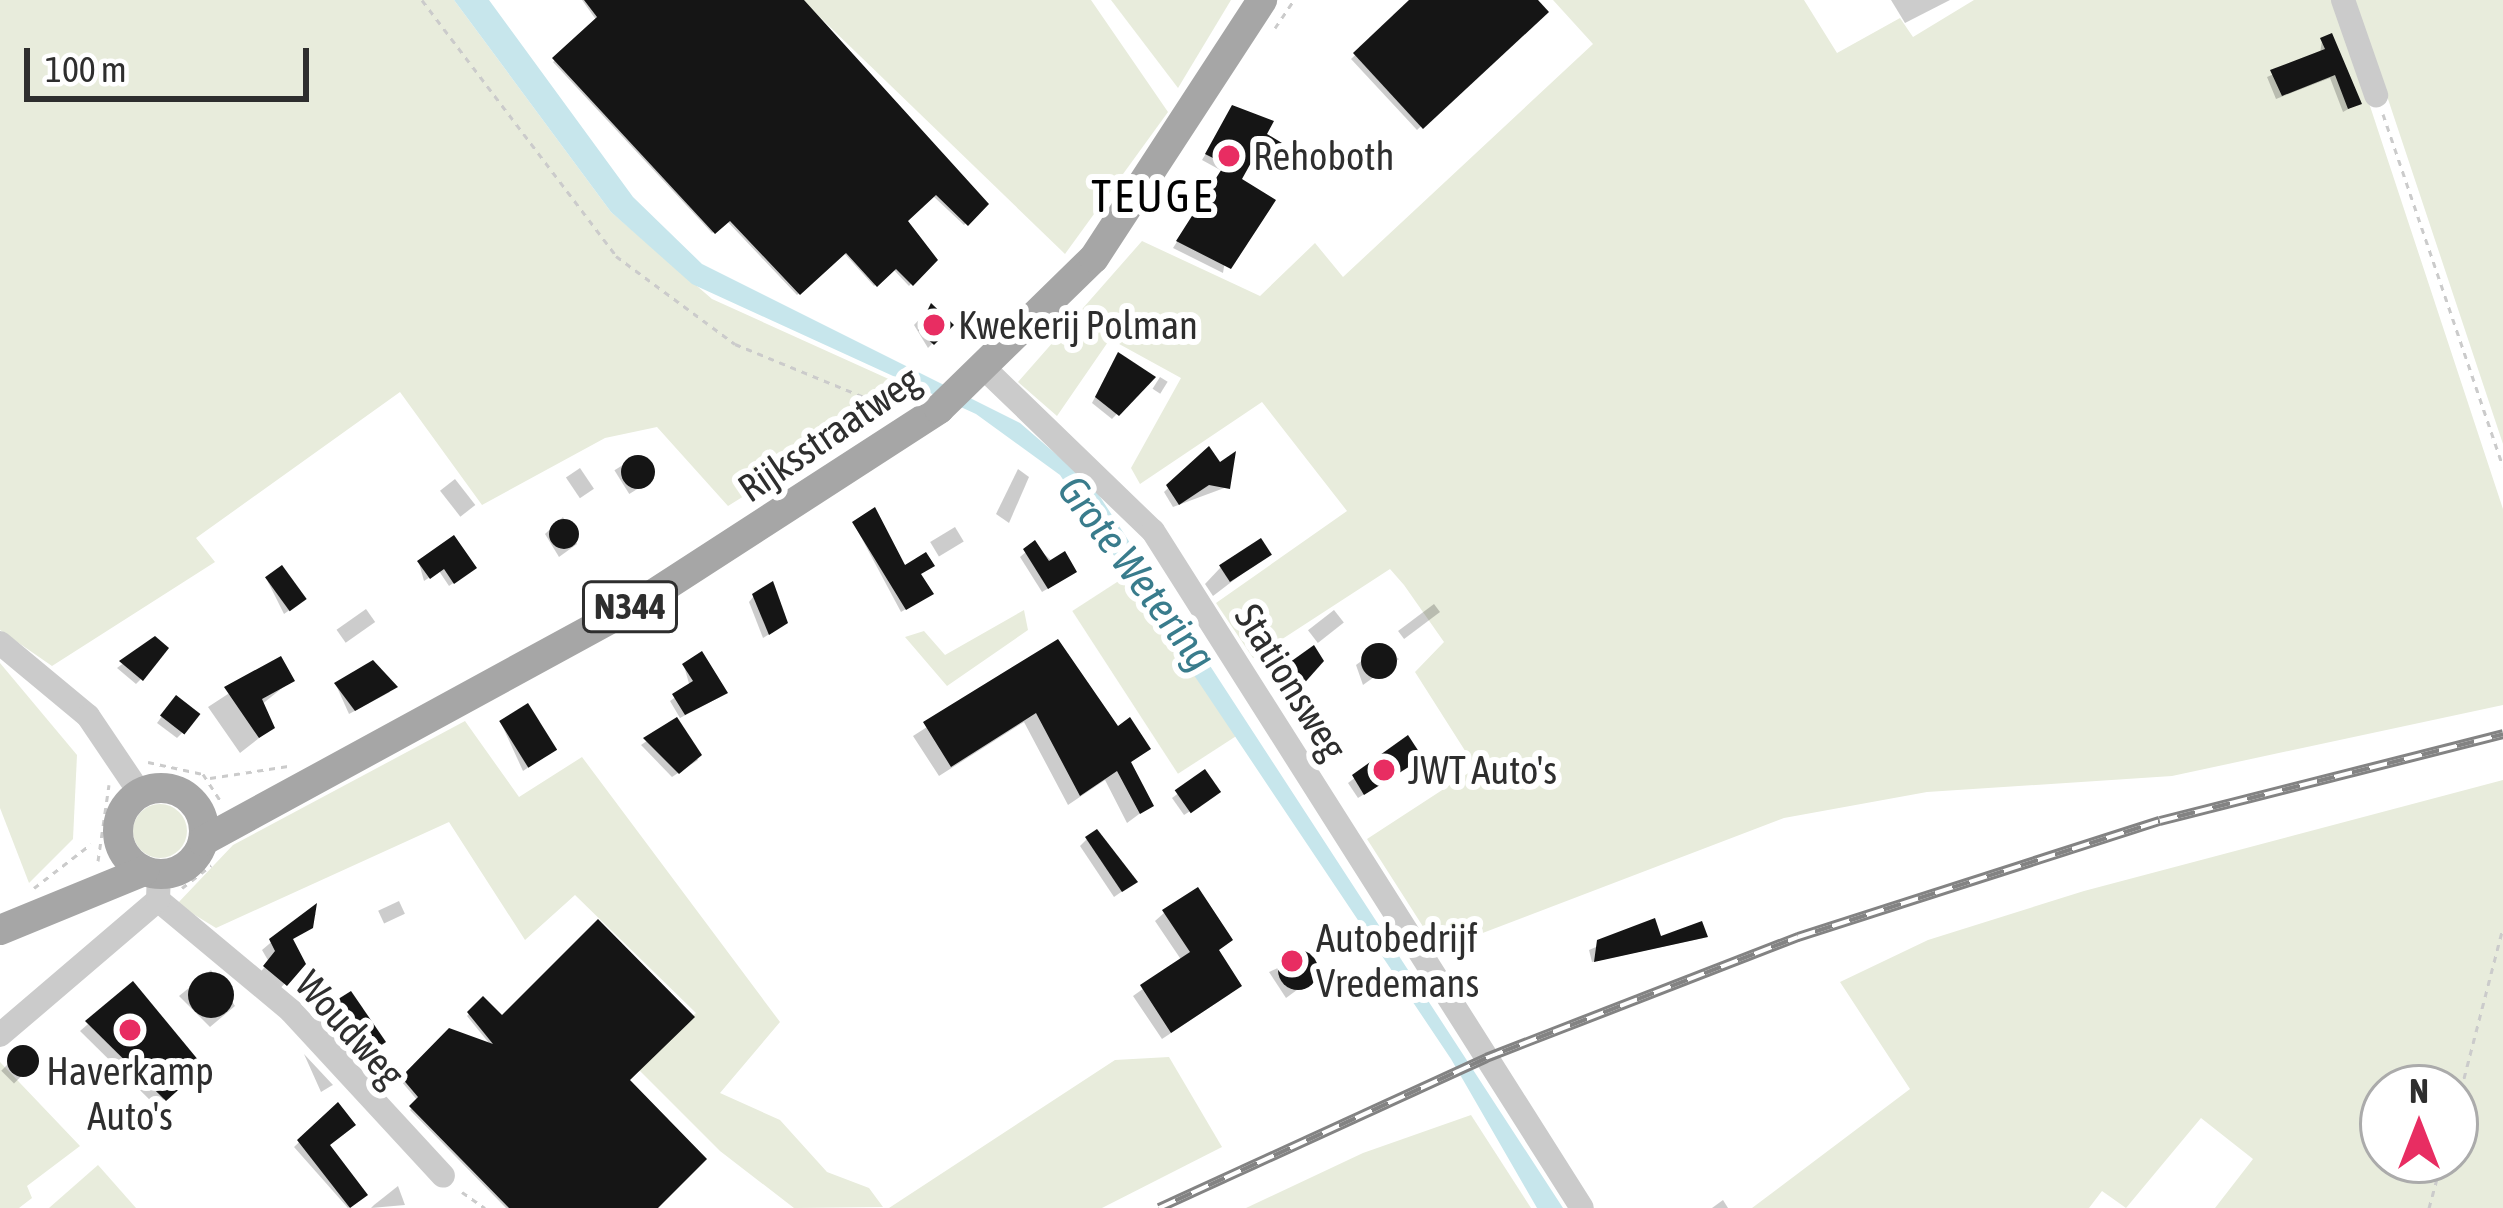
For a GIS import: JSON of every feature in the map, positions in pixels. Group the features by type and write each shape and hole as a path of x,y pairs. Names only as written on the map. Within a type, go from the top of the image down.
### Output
{"main road":[{"name":"Rijksstraatweg","path":"200,789 213,806 303,770 641,602 939,409 976,378 1094,258 1262,0"},
{"name":"Rijksstraatweg","path":"210,850 303,770"},
{"name":"N344","path":"134,783 200,789"},
{"path":"0,930 46,910 105,855 134,783"},
{"path":"200,789 210,850"},
{"name":"N344","path":"155,884 210,850"},
{"path":"105,855 155,884"}],"street":[{"path":"2343,0 2376,95"},
{"name":"Stationsweg","path":"976,378 1153,531 1582,1208"},
{"path":"0,643 69,695 134,783"},
{"path":"0,1035 155,884"},
{"name":"Woudweg","path":"155,884 291,1010 443,1176"}],"path":[{"name":"Rijksstraatweg","path":"422,0 616,256 735,344 898,414 882,426"},
{"path":"2376,95 2503,466"},
{"path":"15,897 76,864 105,855 104,791 134,783 156,761 200,789 303,770"},
{"path":"155,884 193,883 210,850"},
{"path":"2468,1064 2503,927"},
{"path":"443,1176 485,1208"}],"green space":[{"path":"0,0 454,0 611,212 712,299 913,390 728,506 657,427 605,438 482,505 400,392 196,538 215,562 52,666 0,630"},
{"path":"802,0 1091,0 1168,112 1065,254"},
{"path":"1111,0 1231,0 1178,88"},
{"path":"1553,0 1804,0 1837,53 1900,18 1913,37 1974,0 2335,0 2503,509 2503,705 2172,776 1927,792 1784,818 1438,950 1367,839 1476,768 1415,672 1444,642 1404,585 1390,569 1253,658 1216,603 1347,511 1262,402 1140,484 1131,468 1181,378 1110,339 1057,416 1018,382 1142,241 1260,296 1315,243 1343,277 1593,44"},
{"path":"2355,0 2503,0 2503,444"},
{"path":"1131,573 1237,736 1178,774 1072,611"},
{"path":"1024,610 1028,630 947,686 905,637 924,631 945,655"},
{"path":"0,663 77,755 73,839 29,883 0,808"},
{"path":"465,721 519,797 582,757 780,1022 720,1093 780,1120 827,1172 869,1188 883,1207 794,1208 720,1151 637,1068 696,1013 575,895 525,940 449,822 216,928 177,904 233,845"},
{"path":"2503,780 2503,1208 2215,1208 2253,1159 2201,1118 2126,1208 2102,1191 2089,1208 1752,1208 1910,1089 1840,982 1928,940 2084,891"},
{"path":"160,804 179,812 187,831 179,850 160,858 141,850 133,831 141,812"},
{"path":"1169,1057 1222,1147 1102,1208 889,1208 1115,1060"},
{"path":"0,1062 80,1146 27,1186 32,1198 19,1208 0,1208"},
{"path":"1471,1115 1531,1208 1246,1208 1363,1153"},
{"path":"98,1165 136,1208 49,1208"}],"water":[{"name":"Grote Wetering","path":"454,0 489,0 633,197 702,264 1020,423 1093,486 1563,1208 1537,1208 1451,1059 1060,475 976,414 692,284 611,212"}],"building":[{"path":"584,0 804,0 989,204 968,226 936,195 908,221 938,260 913,286 896,269 877,287 846,253 800,295 730,221 715,234 552,58 597,17"},
{"path":"1409,0 1538,0 1549,12 1423,129 1353,53"},
{"path":"2332,33 2362,104 2348,109 2335,75 2282,96 2270,70 2325,49 2320,38"},
{"path":"1232,105 1274,121 1267,134 1282,143 1273,160 1257,152 1242,179 1276,200 1231,269 1176,241 1225,164 1205,154"},
{"path":"931,303 954,325 934,345 918,330"},
{"path":"1118,352 1156,377 1119,416 1095,397"},
{"path":"1209,446 1220,462 1236,451 1230,489 1209,485 1179,505 1166,485"},
{"path":"638,455 650,460 655,472 650,484 638,489 626,484 621,472 626,460"},
{"path":"875,507 905,565 926,552 935,566 921,574 934,594 906,610 852,522"},
{"path":"564,519 575,523 579,534 575,545 564,549 553,545 549,534 553,523"},
{"path":"454,535 477,568 454,584 444,569 430,579 417,561"},
{"path":"1261,538 1272,555 1230,582 1219,565"},
{"path":"1035,540 1049,561 1065,551 1077,572 1048,589 1023,549"},
{"path":"282,565 307,599 290,611 265,577"},
{"path":"773,581 788,623 769,635 752,594"},
{"path":"155,636 169,648 143,681 119,661"},
{"path":"1058,639 1118,726 1130,717 1151,749 1131,762 1154,806 1140,814 1117,771 1080,796 1036,713 951,767 923,722"},
{"path":"1379,643 1391,649 1397,661 1391,673 1379,679 1367,673 1361,661 1367,649"},
{"path":"1314,645 1324,661 1300,688 1286,665"},
{"path":"702,651 728,693 685,715 672,694 693,681 682,664"},
{"path":"281,656 295,681 262,699 275,728 259,738 224,687"},
{"path":"373,660 398,687 355,711 334,683"},
{"path":"176,695 200,714 184,735 160,715"},
{"path":"528,703 557,750 528,768 499,721"},
{"path":"677,717 702,755 679,774 643,738"},
{"path":"1408,735 1423,758 1364,795 1352,775"},
{"path":"1205,769 1221,792 1191,813 1175,790"},
{"path":"1097,829 1138,882 1122,892 1085,837"},
{"path":"1198,887 1233,940 1219,950 1242,986 1171,1033 1140,985 1190,952 1162,910"},
{"path":"317,903 313,928 293,939 306,964 287,986 263,966 275,951 269,939"},
{"path":"1655,918 1661,936 1702,921 1708,937 1594,962 1597,940"},
{"path":"598,919 695,1017 630,1080 707,1159 658,1208 509,1208 409,1106 418,1097 401,1077 449,1028 493,1044 467,1012 483,996 502,1015"},
{"path":"1298,950 1312,956 1318,970 1312,984 1298,990 1284,984 1278,970 1284,956"},
{"path":"211,972 227,979 234,995 227,1011 211,1018 195,1011 188,995 195,979"},
{"path":"133,981 204,1067 166,1101 85,1021"},
{"path":"351,991 386,1042 359,1060 316,1013"},
{"path":"23,1045 34,1050 39,1061 34,1072 23,1077 12,1072 7,1061 12,1050"},
{"path":"338,1102 356,1125 330,1145 368,1195 350,1208 297,1140"}],"railway":[{"path":"1159,1208 1486,1058 1798,937 2160,821 2503,734"}],"place":[{"name":"Rehoboth","path":"1229,156"},
{"name":"Kwekerij Polman","path":"934,325"},
{"name":"JWT Auto's","path":"1384,770"},
{"name":"Autobedrijf Vredemans","path":"1292,961"},
{"name":"Haverkamp Auto's","path":"130,1030"}],"district":[{"name":"TEUGE","path":"1153,197"}]}
